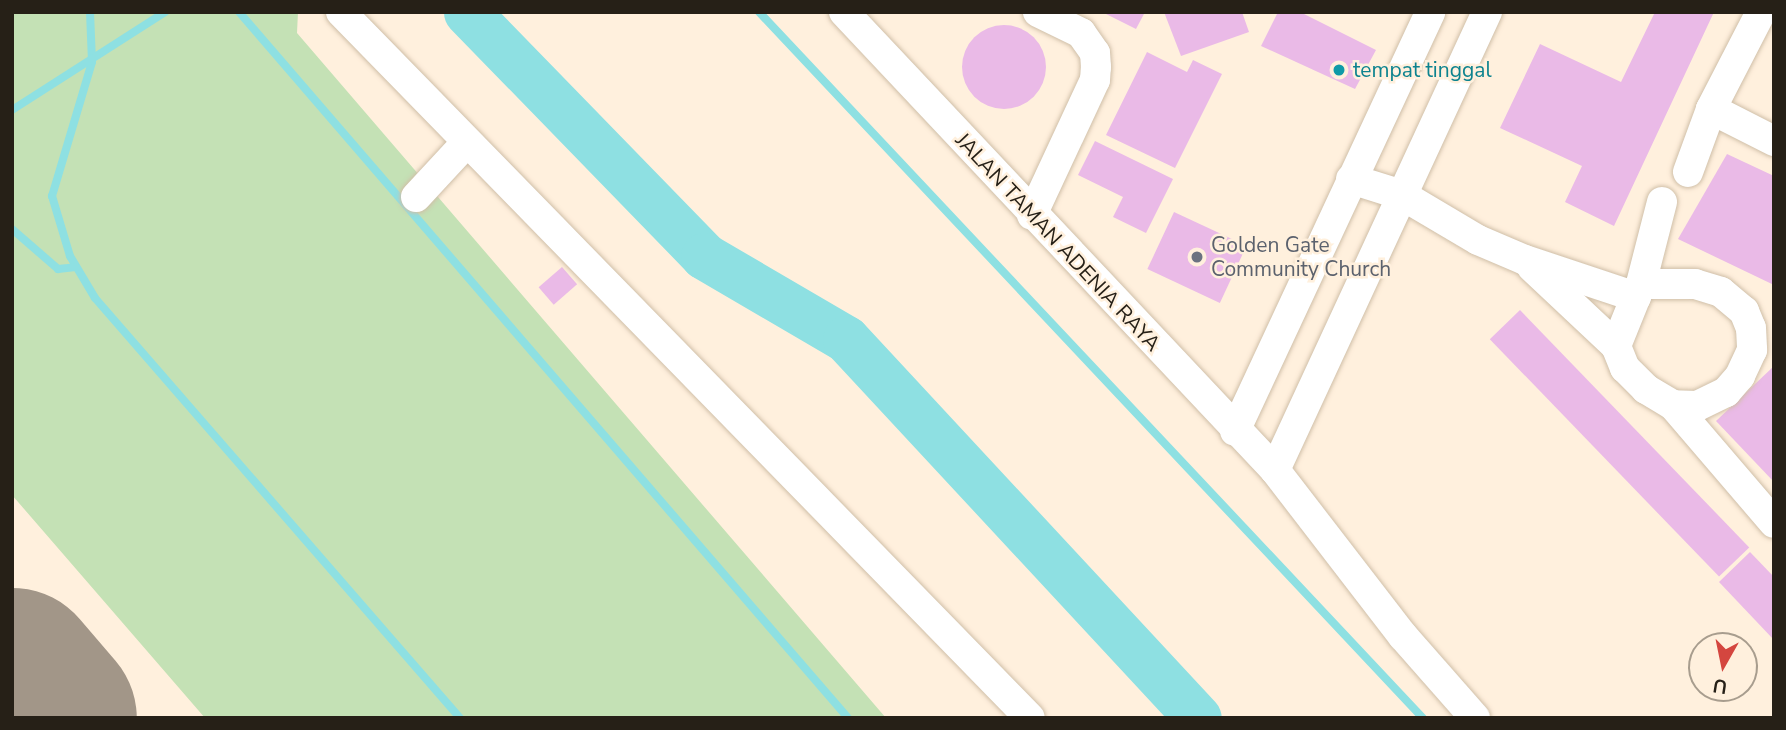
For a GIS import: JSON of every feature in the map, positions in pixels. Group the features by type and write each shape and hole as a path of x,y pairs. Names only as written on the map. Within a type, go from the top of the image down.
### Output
{"street":[{"path":"341,12 1030,718"},
{"name":"JALAN TAMAN ADENIA RAYA","path":"844,12 1235,431 1275,470 1403,636 1475,718"},
{"path":"1032,215 1095,79 1096,67 1095,53 1081,33 1038,12"},
{"path":"1235,431 1430,12"},
{"path":"1275,470 1487,12"},
{"path":"1688,172 1711,109 1761,12"},
{"path":"1711,109 1774,141"},
{"path":"416,197 466,142"},
{"path":"1351,179 1402,195 1478,240 1525,260 1639,290 1685,283 1721,292 1744,311 1762,332 1741,376 1726,392 1697,406 1673,405"},
{"path":"1616,346 1639,290 1662,202"},
{"path":"1525,260 1616,346 1625,369 1646,389 1673,405 1774,523"}],"green space":[{"path":"12,12 298,12 297,33 886,718 205,718 12,495"}],"building":[{"path":"1102,12 1145,12 1136,29"},
{"path":"1164,12 1242,12 1249,32 1181,56"},
{"name":"tempat tinggal","path":"1278,12 1300,12 1376,50 1355,89 1261,46"},
{"path":"1655,12 1714,12 1614,226 1565,202 1582,166 1500,128 1540,44 1621,82"},
{"path":"1004,25 1027,32 1039,44 1046,67 1039,90 1027,102 1004,109 981,102 969,90 962,67 969,44 981,32"},
{"path":"1147,52 1187,72 1193,60 1222,74 1175,168 1106,135"},
{"path":"1095,141 1173,179 1146,233 1113,217 1123,197 1078,175"},
{"path":"1727,154 1774,176 1774,285 1678,239"},
{"name":"Golden Gate Community Church","path":"1174,212 1247,246 1220,303 1147,269"},
{"path":"562,267 577,284 554,305 539,287"},
{"path":"1520,310 1749,547 1719,577 1490,339"},
{"path":"1774,366 1774,482 1716,421"},
{"path":"1750,552 1774,577 1774,640 1719,582"}],"waterway":[{"path":"90,12 92,62 52,196 70,256 95,298 460,718"},
{"path":"12,110 165,12"},
{"path":"239,12 848,718"},
{"path":"467,12 704,256 846,339 1198,718"},
{"path":"759,12 1423,718"},
{"path":"12,229 58,269 76,267"}],"runway":[{"path":"12,676 48,718"}],"place":[{"name":"tempat tinggal","path":"1339,70"},
{"name":"Golden Gate Community Church","path":"1197,257"}]}
